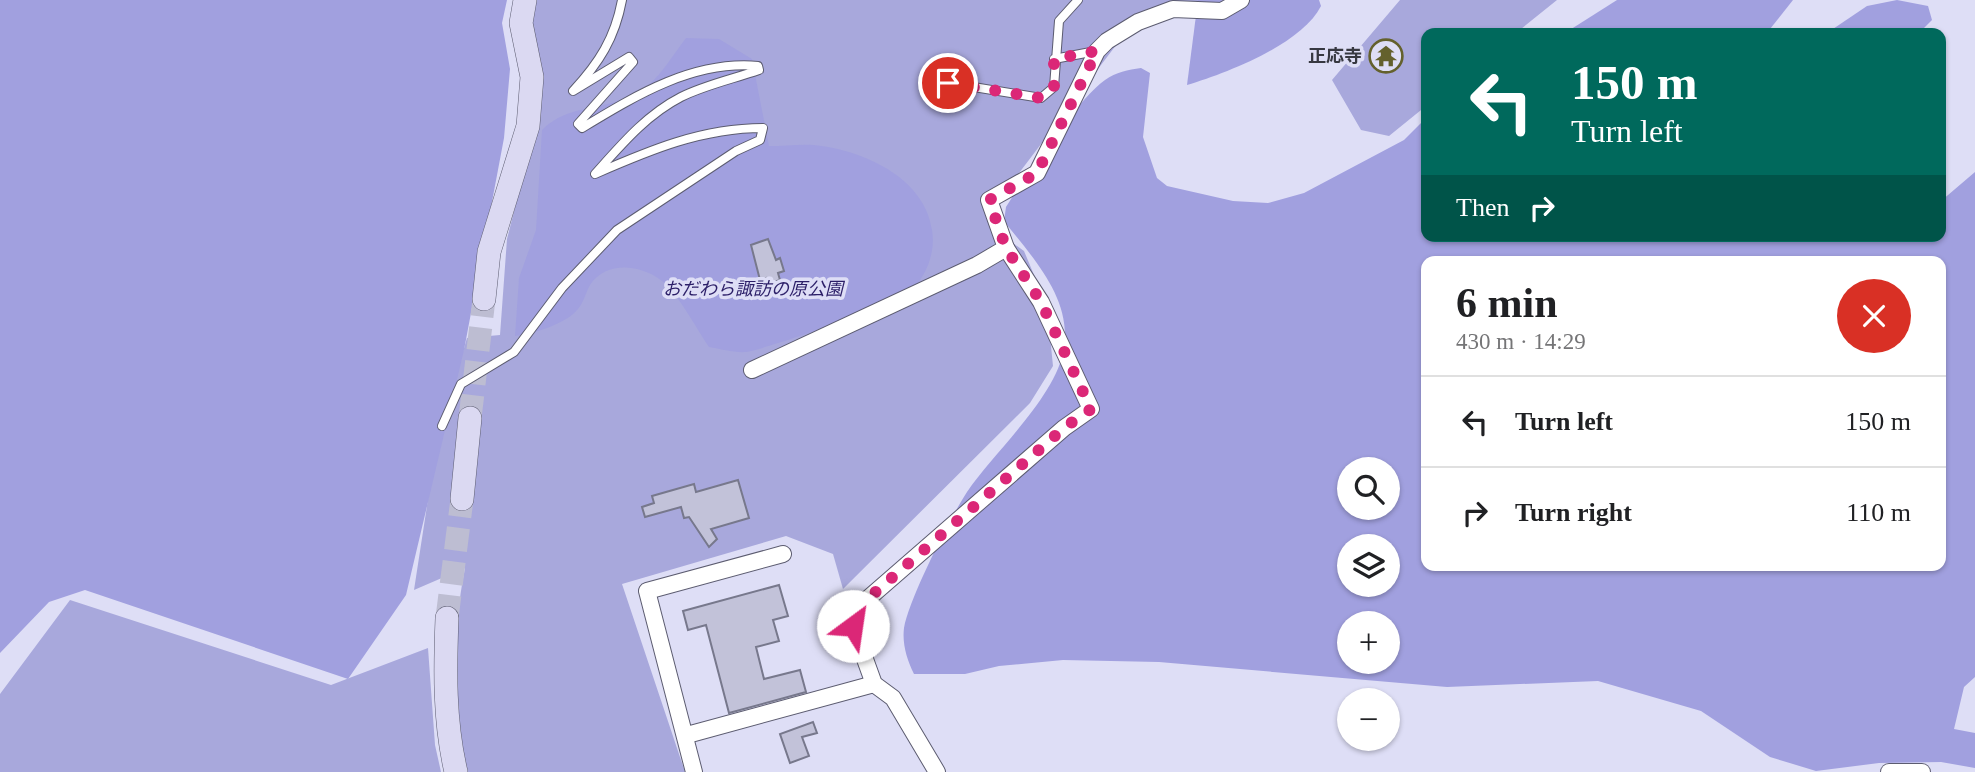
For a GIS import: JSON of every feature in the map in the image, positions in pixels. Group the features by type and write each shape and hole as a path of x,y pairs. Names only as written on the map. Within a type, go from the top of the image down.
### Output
{"street":[{"path":"484,299 489,252 528,126 532,76 521,23 525,0"},
{"path":"937,772 893,698 874,684 853,626 856,609 1064,428 1091,409 1041,302 1006,248 989,200 1037,173 1097,51 1138,22 1173,9 1222,11 1241,0"},
{"path":"752,370 977,265 1006,248"},
{"path":"461,499 470,418"},
{"path":"694,772 687,735 647,591 783,555"},
{"path":"447,618 445,680 450,746 456,772"},
{"path":"687,735 874,684"},
{"path":"1889,772 1922,772"}],"lane":[{"path":"442,426 461,384 514,352 562,288 617,230 736,151 760,140 764,128 734,128 696,135 658,147 595,174 635,131 680,97 759,70 758,66 721,66 673,79 582,128 578,124 633,62 629,57 573,90 596,66 611,43 622,0"},
{"path":"948,83 1041,98 1054,87 1054,59 1059,21 1078,0"},
{"path":"1054,59 1097,51"}],"green space":[{"path":"0,0 507,0 502,23 510,69 504,138 464,350 406,595 348,679 85,590 49,602 0,653"},
{"name":"おだわら諏訪の原公園","path":"533,0 1251,0 1168,4 1123,36 991,210 1003,236 1024,251 1047,306 1053,366 1030,403 843,589 833,554 786,536 622,584 685,772 468,772 462,747 455,670 465,568 414,590 437,441 467,338 500,335 507,239 531,145 529,21"},
{"path":"1198,0 1319,0 1321,6 1298,33 1281,45 1242,65 1187,85"},
{"name":"正応寺","path":"1400,0 1557,0 1522,28 1421,28 1421,110 1389,136 1361,130 1332,80"},
{"path":"1617,0 1793,0 1771,28 1573,28"},
{"path":"1897,0 1928,6 1932,20 1924,28 1834,28 1867,6"},
{"path":"686,38 719,39 752,59 769,146 809,145 840,150 876,162 907,183 927,212 932,230 931,256 921,279 910,293 883,306 804,335 742,352 709,347 681,303 662,281 644,271 615,269 597,277 580,306 566,319 540,331 515,336 519,278 536,230 542,130 564,115 615,102 639,92 659,74"},
{"path":"1141,68 1150,73 1143,137 1157,178 1167,186 1233,201 1268,203 1304,193 1404,140 1421,123 1421,242 1946,242 1946,197 1975,172 1975,677 1964,687 1954,729 1975,733 1975,768 1941,762 1879,763 1816,771 1770,757 1701,711 1598,681 1447,687 1159,662 1063,660 999,666 965,674 914,674 906,652 904,628 922,579 967,492 1038,404 1050,385 1064,348 1065,330 1056,295 1048,279 1004,221 1006,207 1052,139 1094,90 1113,75"},
{"path":"70,600 331,685 428,648 435,745 441,772 0,772 0,694"}],"building":[{"path":"768,239 776,260 780,258 784,271 778,273 780,280 768,284 766,278 760,280 751,245"},
{"path":"738,480 749,518 711,529 717,539 709,547 689,517 684,518 681,507 645,517 642,507 654,503 652,496 694,484 696,492"},
{"path":"779,585 788,616 773,620 779,641 756,647 764,679 800,670 806,692 729,713 706,625 688,630 683,611"},
{"path":"813,722 817,733 802,737 809,756 790,763 780,734"}],"tunnel":[{"path":"470,418 484,299"},
{"path":"447,618 462,499"}],"place":[{"name":"正応寺","path":"1386,56"}],"route":[{"path":"853,626 856,609 1064,428 1091,409 1041,302 1006,248 989,200 1037,173 1090,71 1097,51 1077,52 1054,59 1054,87 1041,98 948,83"}]}
